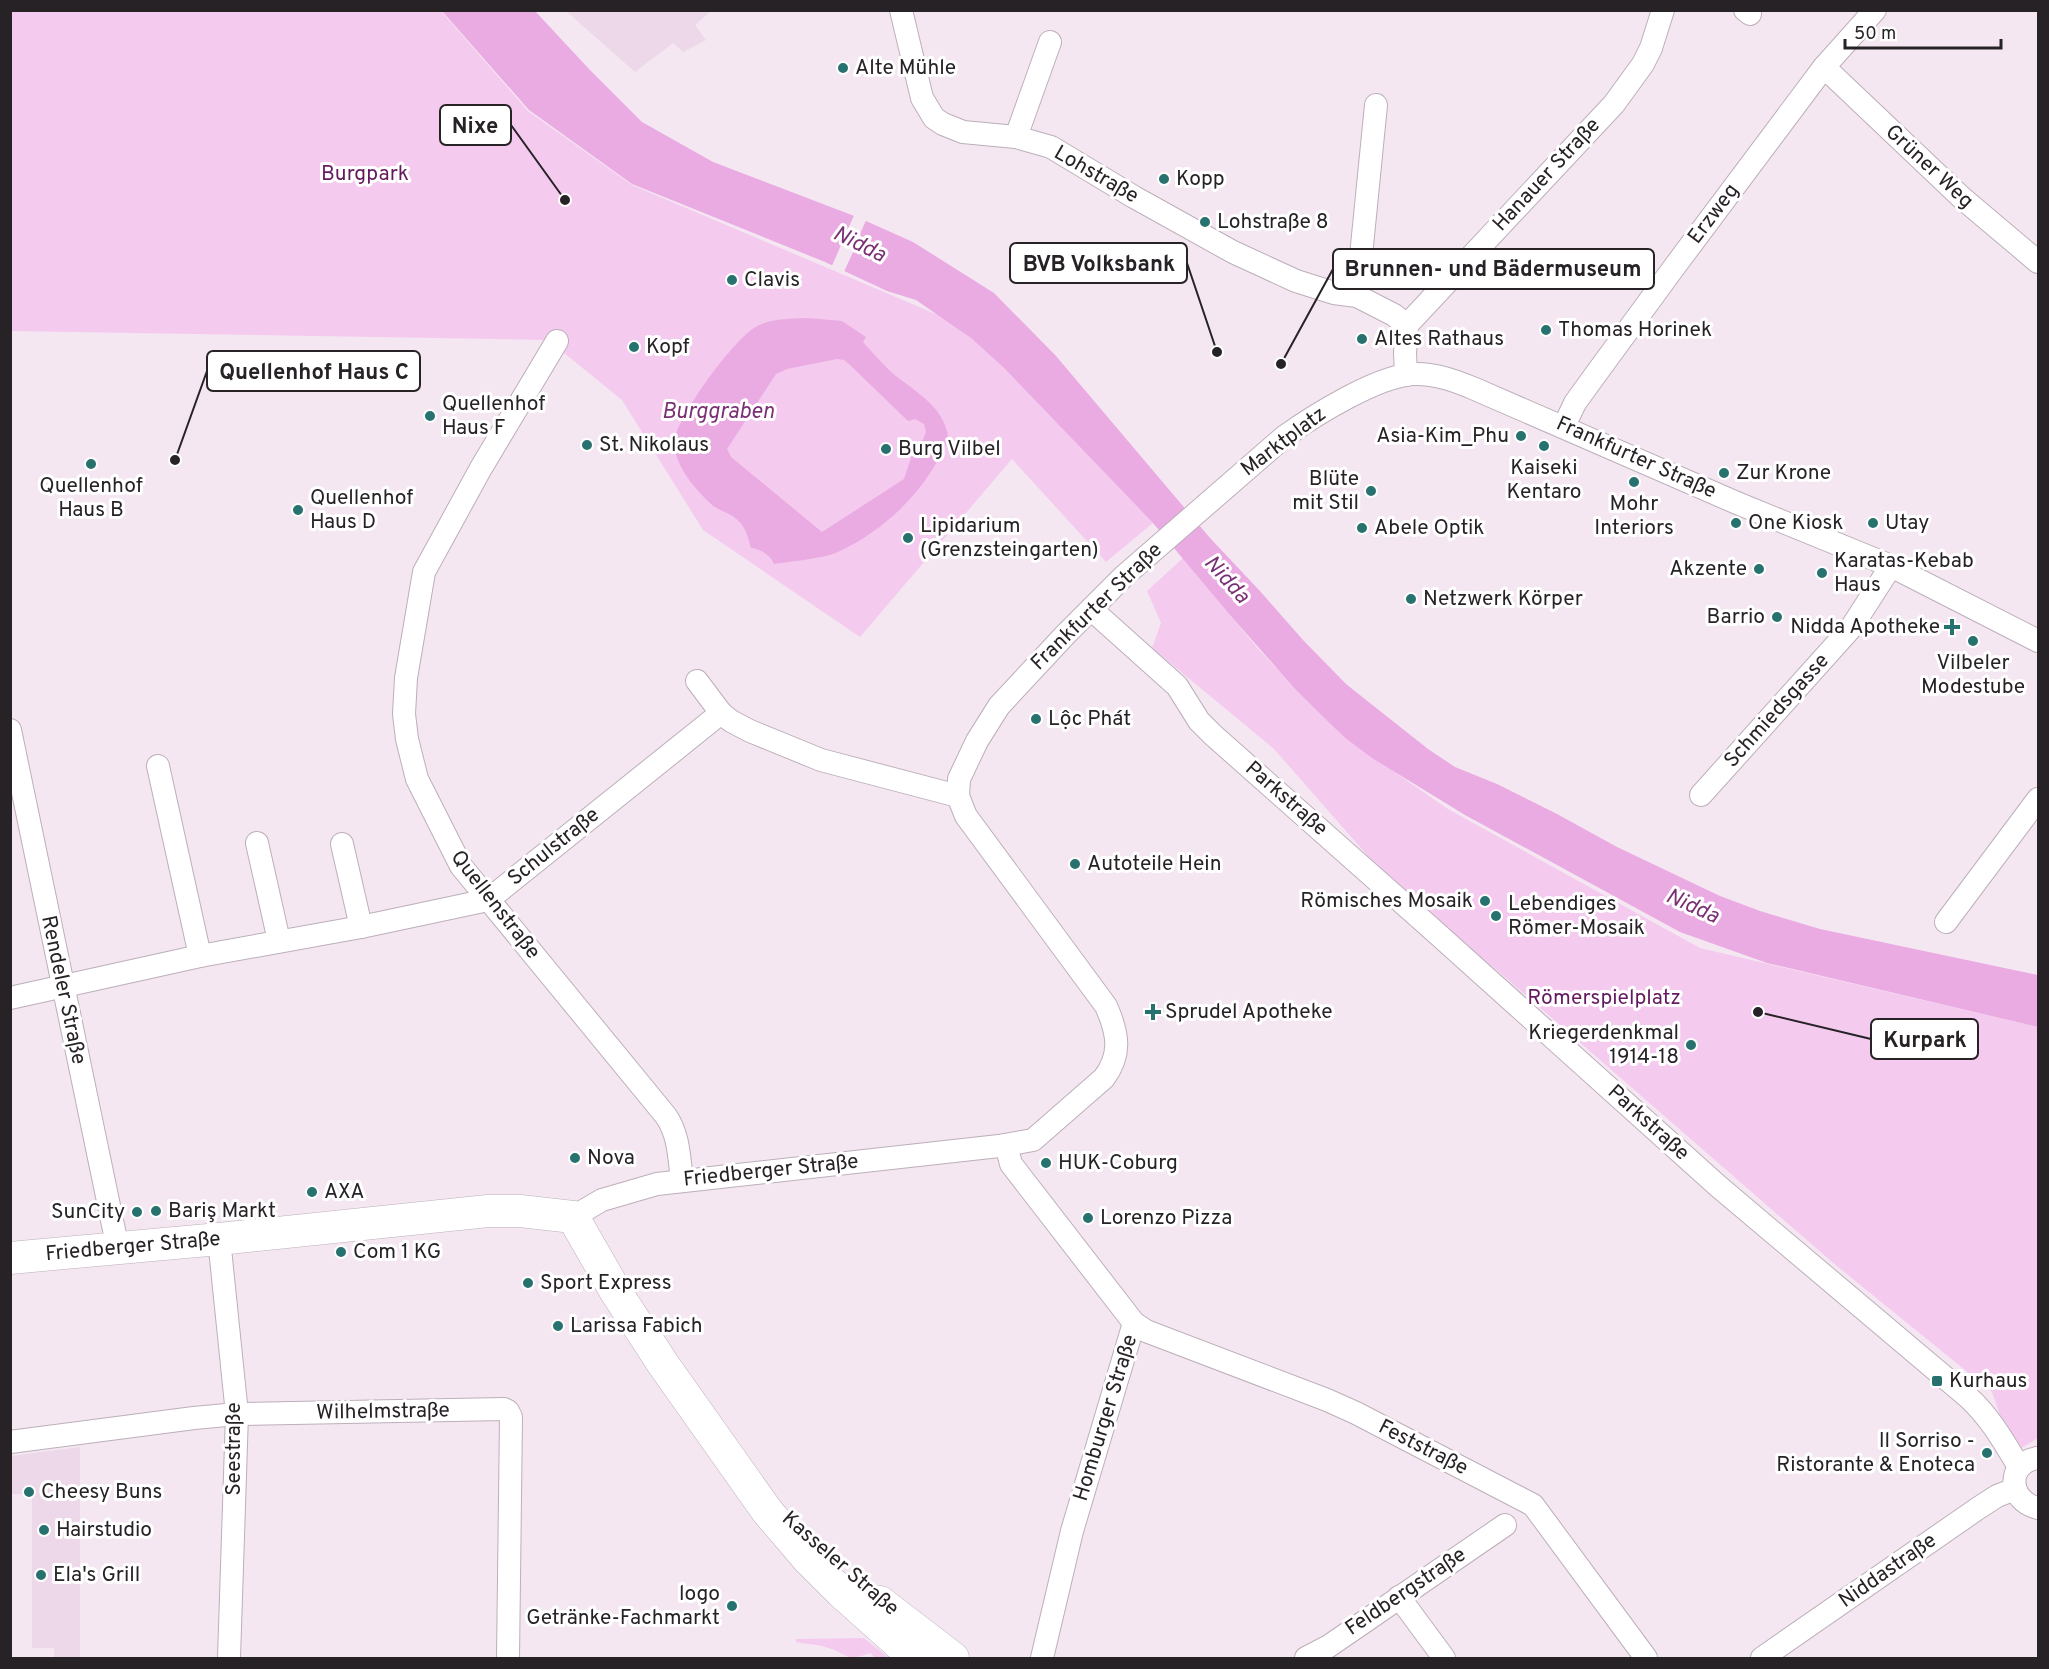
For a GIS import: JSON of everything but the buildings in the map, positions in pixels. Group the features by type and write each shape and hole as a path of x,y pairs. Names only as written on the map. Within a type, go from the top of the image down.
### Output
{"main road":[{"name":"Friedberger Straße","path":"10,1258 219,1239 488,1210 573,1217"},
{"name":"Kasseler Straße","path":"573,1217 633,1319 767,1510 841,1592 915,1659"},
{"name":"Kasseler Straße","path":"734,1462 777,1509 843,1570 953,1659"}],"street":[{"name":"Lohstraße","path":"901,10 922,98 934,118 943,124 963,132 1016,137 1051,147 1134,197 1233,252 1296,281 1327,291 1357,296"},
{"name":"Hanauer Straße","path":"1407,325 1614,104 1643,64 1651,48 1663,10"},
{"name":"Erzweg","path":"1569,429 1575,403 1620,340 1824,68 1875,10"},
{"path":"1016,137 1050,42"},
{"name":"Grüner Weg","path":"1824,68 1961,198 2038,262"},
{"path":"1376,105 1357,296 1394,315 1407,325 1406,375"},
{"name":"Quellenstraße","path":"557,341 481,468 428,563 421,581 406,678 404,714 417,779 454,855 468,876 666,1116 676,1136 682,1180"},
{"name":"Frankfurter Straße","path":"1358,393 1406,375 1429,374 1455,381 1737,503 1891,566 2038,641"},
{"name":"Marktplatz","path":"1215,497 1284,437 1314,417 1358,393"},
{"name":"Frankfurter Straße","path":"958,796 959,779 986,725 999,706 1091,609 1145,557 1215,497"},
{"name":"Schmiedsgasse","path":"1701,795 1851,628 1891,566"},
{"name":"Parkstraße","path":"1091,609 1177,686 1199,722 1213,735 1432,928 1718,1186 1975,1404 2029,1462"},
{"path":"697,681 721,713 750,731 821,760 958,796"},
{"name":"Schulstraße","path":"10,998 200,956 361,927 488,900 721,713"},
{"name":"Rendeler Straße","path":"10,730 13,761 118,1249"},
{"path":"158,766 200,956"},
{"name":"Friedberger Straße","path":"573,1217 602,1200 657,1184 1006,1145 1033,1140 1104,1078 1113,1067 1116,1053 1114,1024 1106,1006 966,816 958,796"},
{"path":"1946,922 2038,799"},
{"path":"257,843 279,941"},
{"path":"342,844 361,927"},
{"name":"Homburger Straße","path":"1006,1145 1011,1164 1134,1323 1072,1531 1042,1659"},
{"name":"Seestraße","path":"219,1239 237,1414 229,1659"},
{"name":"Feststraße","path":"1134,1323 1146,1331 1327,1400 1527,1501 1539,1511 1646,1659"},
{"name":"Wilhelmstraße","path":"10,1442 237,1414 508,1411 511,1417 508,1659"},
{"path":"2029,1462 2015,1476 2015,1489 2024,1502 2038,1509"},
{"name":"Niddastraße","path":"1762,1659 1977,1509 1997,1496 2015,1489"},
{"name":"Feldbergstraße","path":"1306,1659 1329,1646 1506,1525"},
{"path":"1399,1597 1444,1659"}],"shaded area":[{"path":"566,11 711,11 695,25 706,40 683,52 673,43 635,72"},
{"path":"80,1447 80,1657 54,1657 54,1648 32,1648 32,1494 11,1494 11,1456"}],"green space":[{"name":"Burgpark","path":"11,11 441,11 528,111 632,185 943,317 971,338 1004,368 1153,523 1106,562 1012,459 860,637 703,530 622,400 548,340 11,331"},
{"name":"Römerspielplatz","path":"1183,558 1259,650 1344,737 1448,809 1700,948 2038,1027 2038,1438 2013,1453 1992,1392 1832,1262 1499,972 1403,896 1274,749 1152,648 1161,623 1147,591"},
{"path":"864,1638 889,1658 875,1658 870,1653 850,1657 822,1646 796,1642 796,1639"}],"water":[{"name":"Nidda","path":"442,11 535,11 642,122 713,162 857,217 913,242 994,293 1056,356 1210,538 1303,640 1346,684 1428,749 1455,767 1497,784 1617,847 1720,896 1760,911 1820,929 2038,975 2038,1027 1767,963 1680,932 1465,815 1372,758 1344,737 1297,691 1153,523 1004,368 971,338 916,300 887,291 825,262 632,184 529,110"},
{"name":"Burggraben","path":"808,318 842,321 866,337 863,342 881,362 937,411 948,438 946,446 919,489 882,525 838,552 774,564 765,553 751,548 746,532 737,519 713,505 692,484 677,457 675,438 679,426 708,378 745,336 754,328 767,322","holes":["837,359 844,360 908,421 915,419 924,424 926,432 923,440 916,443 904,479 822,532 731,457 727,449 776,374 787,369"]}],"pier":[{"path":"855,213 867,218 860,234 864,245 854,250 843,274 831,268 841,245 836,233 848,229"}],"place":[{"name":"Alte Mühle","path":"843,68"},
{"name":"Kopp","path":"1164,179"},
{"name":"Nixe","path":"565,200"},
{"name":"Lohstraße 8","path":"1205,222"},
{"name":"Clavis","path":"732,280"},
{"name":"Thomas Horinek","path":"1546,330"},
{"name":"Altes Rathaus","path":"1362,339"},
{"name":"Kopf","path":"634,347"},
{"name":"BVB Volksbank","path":"1217,352"},
{"name":"Brunnen- und Bädermuseum","path":"1281,364"},
{"name":"Quellenhof Haus F","path":"430,416"},
{"name":"Asia-Kim_Phu","path":"1521,436"},
{"name":"St. Nikolaus","path":"587,445"},
{"name":"Kaiseki Kentaro","path":"1544,446"},
{"name":"Burg Vilbel","path":"886,449"},
{"name":"Quellenhof Haus C","path":"175,460"},
{"name":"Quellenhof Haus B","path":"91,464"},
{"name":"Zur Krone","path":"1724,473"},
{"name":"Mohr Interiors","path":"1634,482"},
{"name":"Blüte mit Stil","path":"1371,491"},
{"name":"Quellenhof Haus D","path":"298,510"},
{"name":"One Kiosk","path":"1736,523"},
{"name":"Utay","path":"1873,523"},
{"name":"Abele Optik","path":"1362,528"},
{"name":"Lipidarium (Grenzsteingarten)","path":"908,538"},
{"name":"Akzente","path":"1759,569"},
{"name":"Karatas-Kebab Haus","path":"1822,573"},
{"name":"Netzwerk Körper","path":"1411,599"},
{"name":"Barrio","path":"1777,617"},
{"name":"Nidda Apotheke","path":"1952,627"},
{"name":"Vilbeler Modestube","path":"1973,641"},
{"name":"Lộc Phát","path":"1036,719"},
{"name":"Autoteile Hein","path":"1075,864"},
{"name":"Römisches Mosaik","path":"1485,901"},
{"name":"Lebendiges Römer-Mosaik","path":"1496,916"},
{"name":"Sprudel Apotheke","path":"1153,1012"},
{"name":"Kurpark","path":"1758,1012"},
{"name":"Kriegerdenkmal 1914-18","path":"1691,1045"},
{"name":"Nova","path":"575,1158"},
{"name":"HUK-Coburg","path":"1046,1163"},
{"name":"AXA","path":"312,1192"},
{"name":"Bariş Markt","path":"156,1211"},
{"name":"SunCity","path":"137,1212"},
{"name":"Lorenzo Pizza","path":"1088,1218"},
{"name":"Com 1 KG","path":"341,1252"},
{"name":"Sport Express","path":"528,1283"},
{"name":"Larissa Fabich","path":"558,1326"},
{"name":"Kurhaus","path":"1937,1381"},
{"name":"Il Sorriso - Ristorante & Enoteca","path":"1987,1453"},
{"name":"Cheesy Buns","path":"29,1492"},
{"name":"Hairstudio","path":"44,1530"},
{"name":"Ela's Grill","path":"41,1575"},
{"name":"logo Getränke-Fachmarkt","path":"732,1606"}]}
